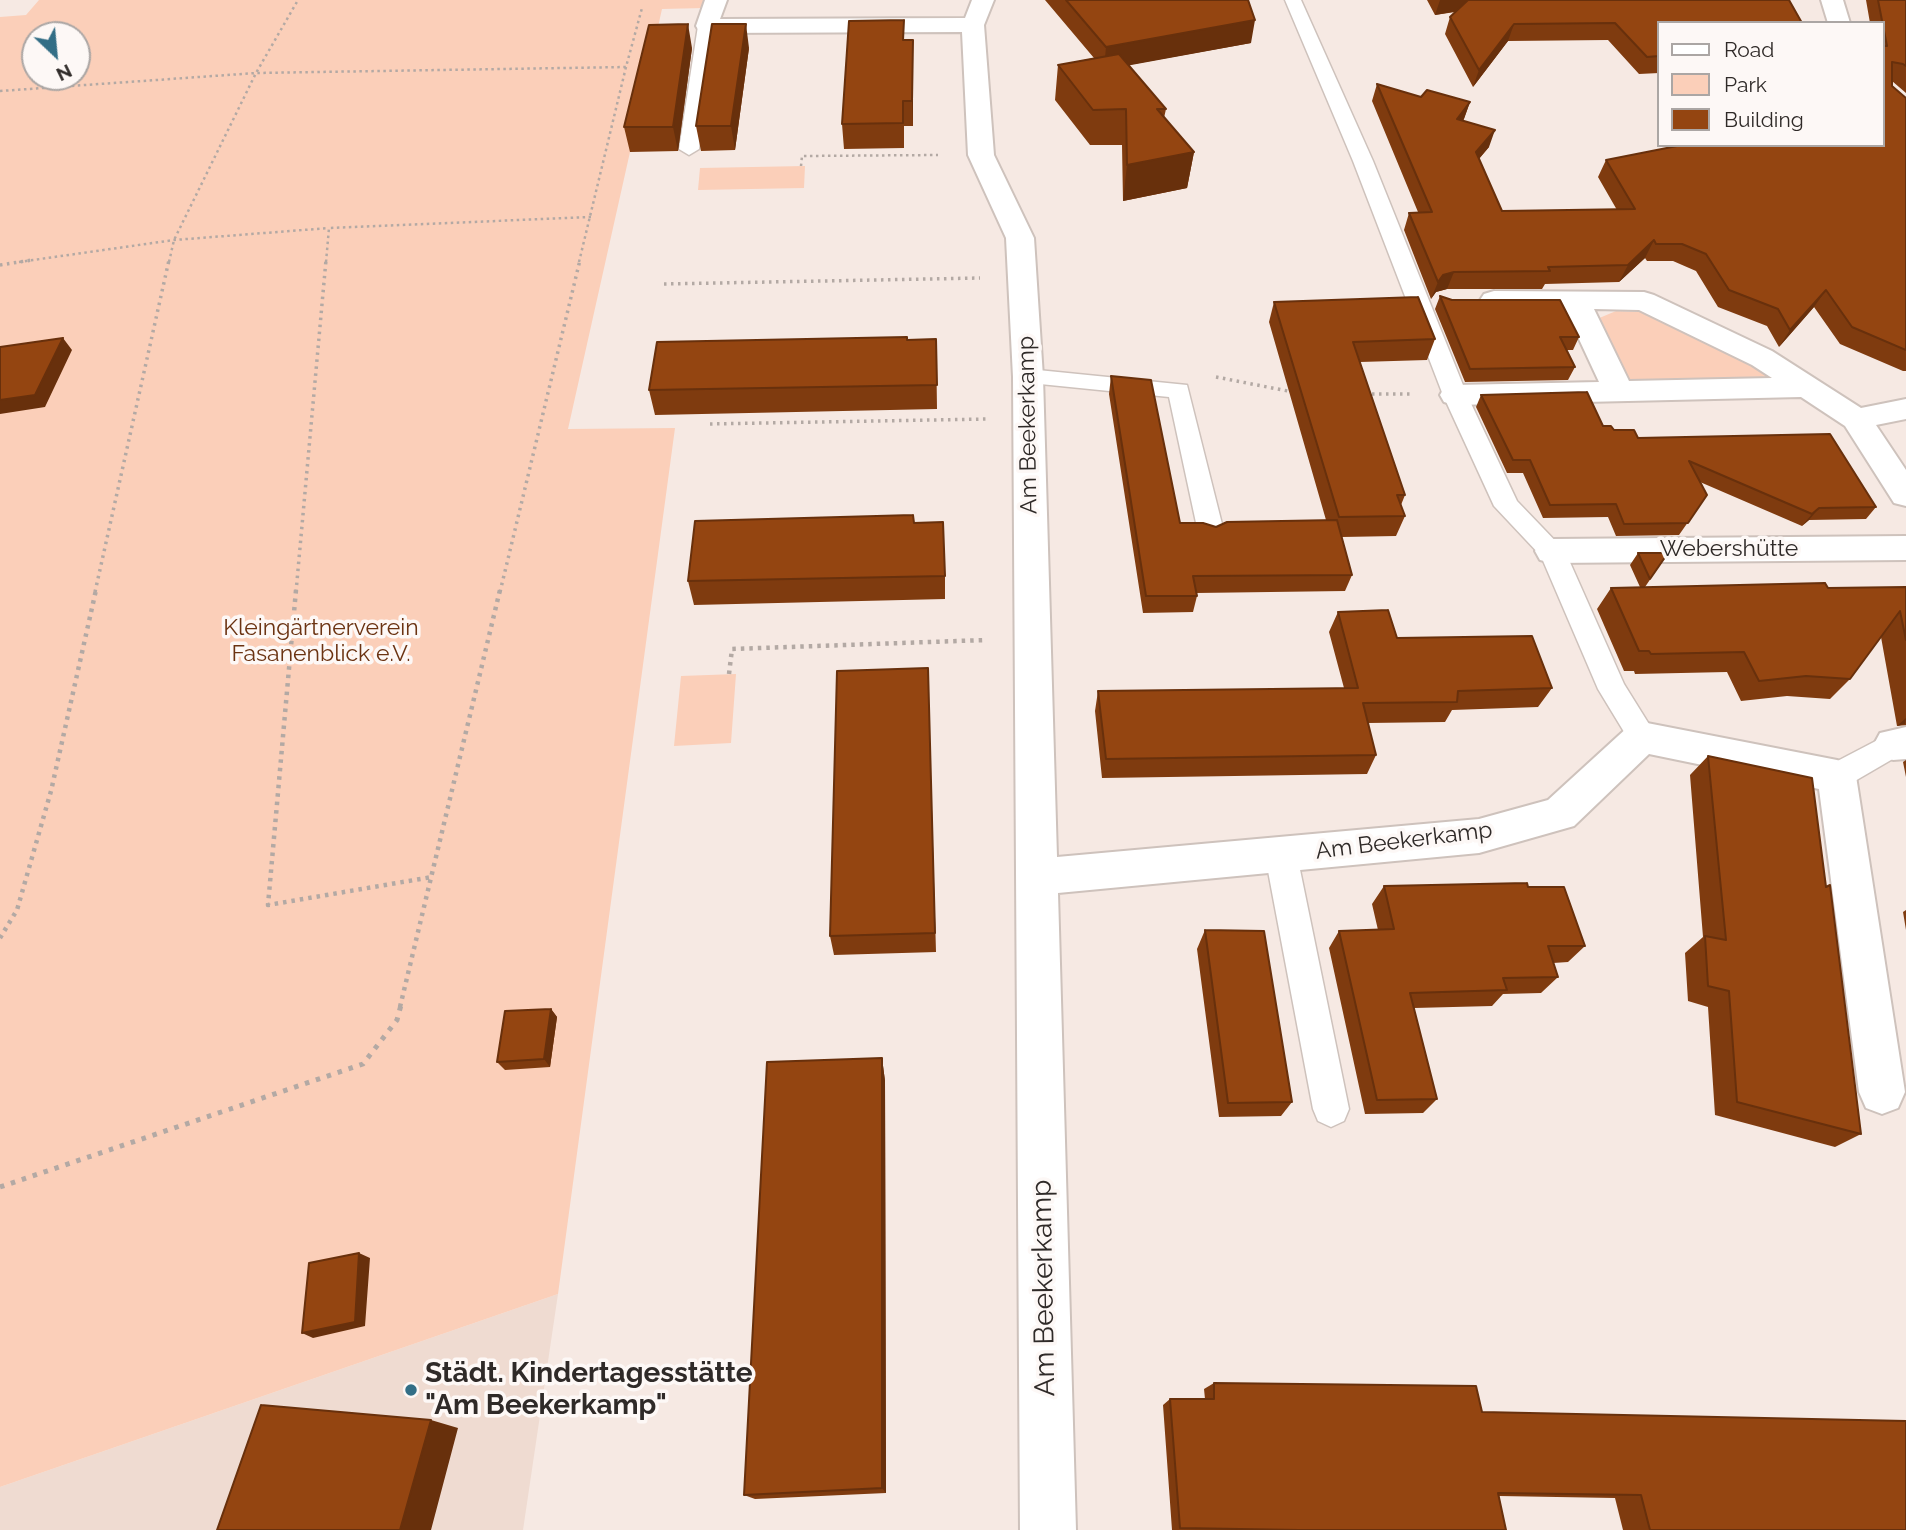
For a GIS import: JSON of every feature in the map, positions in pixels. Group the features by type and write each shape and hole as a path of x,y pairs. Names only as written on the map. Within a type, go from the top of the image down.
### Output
{"street":[{"path":"716,0 707,26 973,25"},
{"name":"Am Beekerkamp","path":"984,0 973,25 981,155 1020,238 1028,377 1048,1530"},
{"path":"1832,0 1838,21"},
{"path":"1472,300 1644,301 1762,358 1856,419 1906,495"},
{"path":"1575,300 1618,390"},
{"path":"1455,395 1806,387"},
{"path":"1856,419 1906,409"},
{"name":"Webershütte","path":"1552,551 1906,548"},
{"path":"1643,737 1837,776 1882,1092"},
{"name":"Am Beekerkamp","path":"1036,877 1479,835 1560,814 1643,737"}],"lane":[{"path":"1293,0 1363,161 1455,395 1507,506 1552,551 1612,689 1643,737"},
{"path":"689,149 707,26"},
{"path":"1028,377 1180,390 1211,532"},
{"path":"1837,776 1900,744"},
{"path":"1281,855 1331,1109"}],"path":[{"path":"0,938 17,910 51,791 174,240 256,73 298,0"},
{"path":"0,1187 363,1064 397,1020 642,8"},
{"path":"0,91 256,73 626,67"},
{"path":"801,166 802,156 981,155"},
{"path":"0,265 174,240 329,228 591,217"},
{"path":"329,228 268,905 432,877"},
{"path":"664,284 1023,277"},
{"path":"1180,390 1204,374 1295,392"},
{"path":"1362,393 1455,395"},
{"path":"710,424 1029,418"},
{"path":"729,674 732,649 1032,639"}],"shaded area":[{"name":"Städt. Kindertagesstätte \"Am Beekerkamp\"","path":"558,1294 523,1530 0,1530 0,1487"}],"green space":[{"name":"Kleingärtnerverein Fasanenblick e.V.","path":"39,0 707,0 705,8 662,9 568,429 675,428 558,1294 0,1487 0,17 26,15"},
{"path":"805,166 804,188 698,190 700,168"},
{"path":"1616,311 1645,312 1770,370 1773,380 1637,383 1618,376 1597,319"},
{"path":"736,674 731,743 674,746 681,676"}],"building":[{"path":"1066,0 1248,0 1255,20 1106,47"},
{"path":"1468,0 1789,0 1801,21 1658,21 1658,56 1647,57 1615,23 1514,24 1479,70 1450,17"},
{"path":"1878,0 1906,0 1906,66 1892,62 1892,86 1906,98 1906,350 1852,327 1826,290 1790,330 1778,309 1729,290 1706,254 1682,244 1656,244 1654,240 1628,265 1548,267 1550,271 1454,272 1443,275 1438,282 1409,213 1432,212 1377,84 1421,97 1427,90 1470,102 1457,119 1495,130 1476,152 1502,211 1635,209 1606,160 1672,147 1885,147 1887,46 1885,21 1882,21"},
{"path":"904,20 903,40 913,40 912,101 903,101 903,123 842,124 849,21"},
{"path":"688,24 673,127 624,127 649,25"},
{"path":"712,24 746,24 731,126 696,126"},
{"path":"1119,54 1166,109 1157,109 1194,152 1127,165 1126,109 1093,110 1058,65"},
{"path":"1440,296 1452,300 1560,300 1579,337 1560,337 1575,367 1470,369"},
{"path":"1418,297 1435,339 1353,342 1405,495 1397,495 1405,516 1339,517 1274,302"},
{"path":"907,337 907,340 936,339 937,385 649,390 657,342"},
{"path":"63,338 35,395 0,400 0,347"},
{"path":"1111,376 1151,380 1180,523 1203,523 1216,527 1227,522 1337,520 1352,575 1193,576 1197,596 1146,596"},
{"path":"1587,392 1603,426 1611,426 1614,430 1634,430 1638,438 1830,434 1876,507 1819,508 1812,514 1689,461 1707,495 1688,523 1624,524 1616,504 1550,505 1530,460 1513,460 1481,395"},
{"path":"913,515 914,523 943,522 945,576 688,581 695,521"},
{"path":"1638,553 1668,553 1650,579"},
{"path":"1825,583 1828,588 1906,587 1906,640 1900,611 1850,679 1806,676 1759,681 1744,652 1651,654 1649,651 1639,651 1611,588"},
{"path":"1388,610 1397,638 1532,636 1552,688 1458,691 1457,702 1363,703 1376,755 1106,759 1098,691 1358,688 1338,612"},
{"path":"928,668 935,933 830,936 837,671"},
{"path":"1708,756 1812,778 1826,887 1830,885 1861,1134 1737,1102 1729,991 1708,986 1705,936 1726,940"},
{"path":"1527,883 1528,887 1564,887 1585,946 1548,946 1558,977 1503,978 1507,990 1410,993 1437,1099 1377,1100 1339,931 1394,929 1384,886"},
{"path":"1205,930 1264,931 1292,1102 1228,1103"},
{"path":"551,1009 544,1059 497,1062 505,1011"},
{"path":"882,1058 882,1488 744,1495 767,1062"},
{"path":"359,1253 355,1322 302,1333 309,1263"},
{"path":"1214,1383 1476,1386 1482,1412 1906,1421 1906,1530 1650,1530 1641,1495 1498,1493 1506,1530 1180,1528 1170,1399 1214,1399"},
{"path":"261,1405 431,1420 400,1530 217,1530"}],"place":[{"name":"Städt. Kindertagesstätte \"Am Beekerkamp\"","path":"411,1390"}]}
